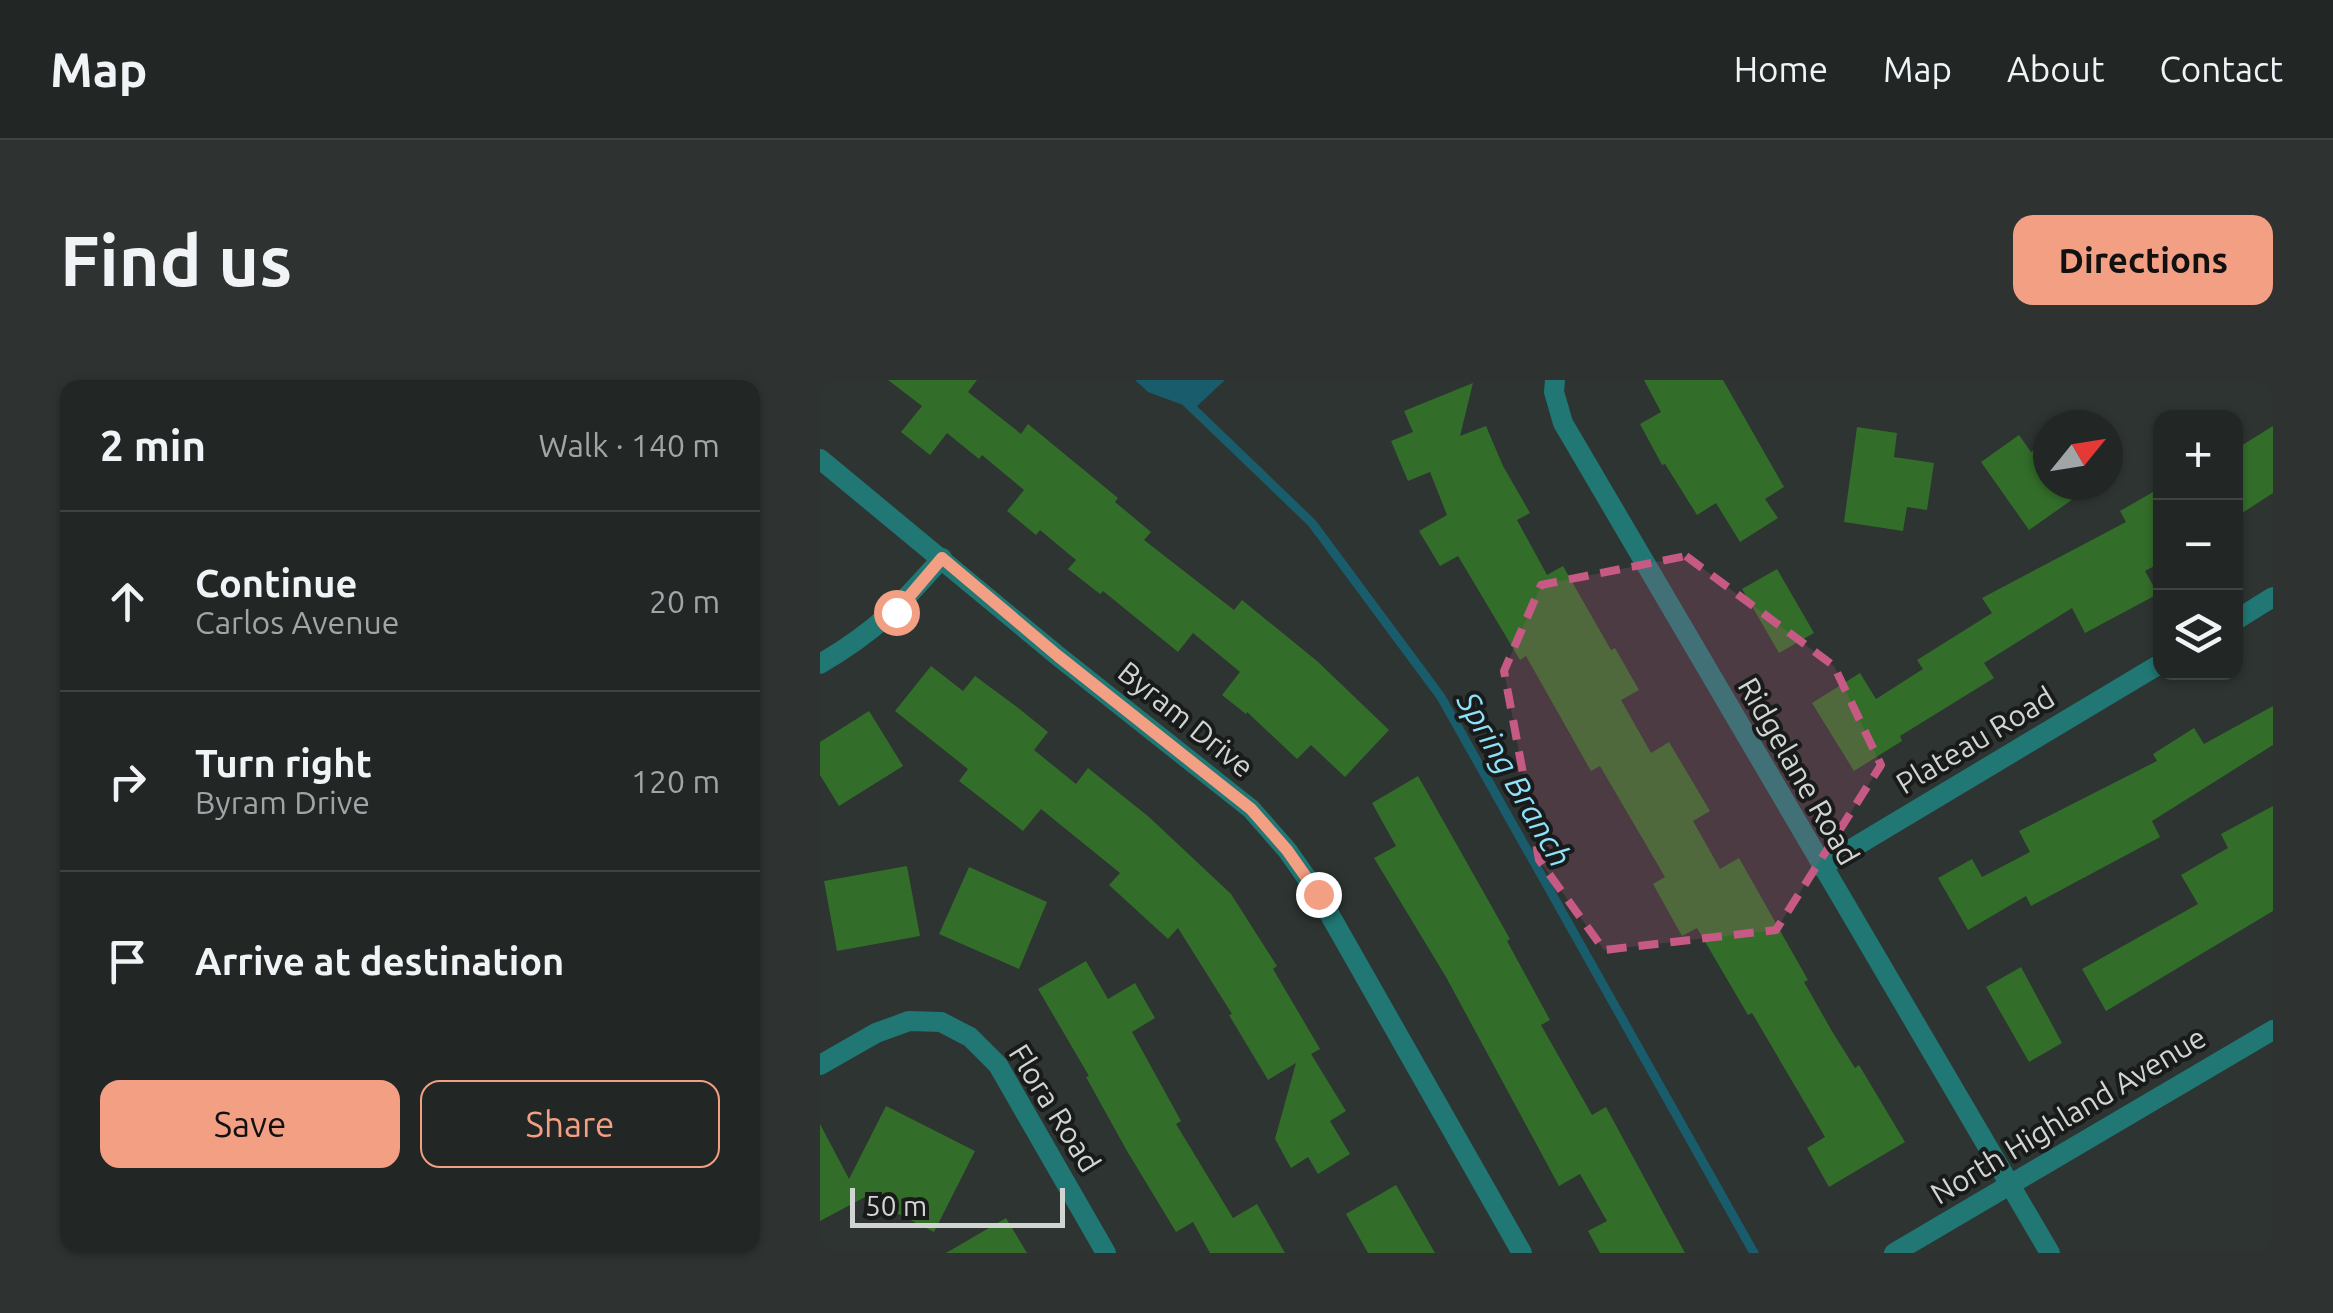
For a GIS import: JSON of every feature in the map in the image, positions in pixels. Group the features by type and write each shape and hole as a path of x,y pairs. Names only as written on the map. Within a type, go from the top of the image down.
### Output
{"street":[{"name":"Ridgelane Road","path":"1555,380 1562,423 2050,1253"},
{"name":"Byram Drive","path":"820,459 1251,809 1318,894 1522,1253"},
{"path":"820,664 858,642 896,612 942,558"},
{"path":"2243,616 2273,597"},
{"name":"Plateau Road","path":"1821,867 2153,668"},
{"name":"Flora Road","path":"820,1065 876,1033 909,1021 941,1022 970,1037 998,1065 1106,1253"},
{"name":"North Highland Avenue","path":"1894,1253 2273,1030"}],"highlighted area":[{"path":"1686,556 1834,666 1881,765 1776,930 1604,950 1539,860 1504,671 1541,585"}],"water":[{"path":"1135,380 1225,380 1194,409 1148,392"}],"building":[{"path":"888,380 977,380 968,392 1021,434 1028,424 1118,498 1115,502 1151,532 1144,540 1234,610 1242,600 1317,661 1389,730 1345,777 1311,745 1297,759 1247,712 1222,695 1240,672 1193,633 1178,652 1103,591 1100,594 1068,569 1076,560 1040,530 1036,535 1007,511 1024,490 982,455 979,459 947,433 930,455 901,432 922,406"},
{"path":"1644,380 1723,380 1784,487 1765,499 1778,518 1740,542 1716,503 1697,515 1665,464 1662,465 1640,424 1661,412"},
{"path":"1473,383 1460,436 1486,426 1530,513 1517,520 1547,575 1563,566 1639,690 1621,700 1651,753 1669,742 1710,811 1693,821 1720,869 1739,858 1808,980 1804,982 1833,1033 1855,1068 1859,1065 1905,1142 1829,1187 1807,1148 1825,1137 1697,928 1682,936 1653,884 1665,877 1600,766 1591,771 1526,656 1520,660 1458,556 1440,566 1419,531 1447,515 1430,472 1408,481 1391,441 1413,432 1404,411"},
{"path":"2273,426 2273,493 2243,512 2243,500 2243,445"},
{"path":"1857,427 1897,433 1894,457 1934,463 1927,510 1907,507 1903,531 1844,522"},
{"path":"2019,435 2033,451 2033,500 2072,500 2029,530 1981,462"},
{"path":"2153,492 2153,567 2145,571 2153,585 2153,597 2085,633 2072,608 1984,663 1994,678 1900,736 1902,741 1854,771 1812,703 1860,673 1876,699 1923,669 1917,660 1992,613 1982,598 2126,522 2120,511"},
{"path":"1777,569 1814,633 1779,653 1742,589"},
{"path":"931,666 963,691 975,676 1017,707 1048,732 1034,750 1076,784 1088,768 1149,817 1231,894 1277,966 1273,969 1320,1049 1311,1054 1346,1111 1330,1121 1350,1154 1318,1174 1308,1157 1291,1168 1275,1139 1296,1063 1268,1080 1178,928 1168,939 1109,885 1120,873 1041,809 1023,831 959,781 968,769 895,711"},
{"path":"2273,706 2273,745 2152,821 2160,837 2031,906 2026,896 1968,930 1938,878 1972,859 1982,877 2030,852 2019,831 2157,761 2153,754 2194,728 2204,744"},
{"path":"869,711 903,766 839,806 820,775 820,742"},
{"path":"1418,776 1510,939 1507,941 1550,1020 1541,1025 1592,1115 1606,1107 1685,1253 1600,1253 1588,1231 1607,1221 1580,1174 1559,1186 1446,977 1374,858 1396,846 1372,803"},
{"path":"2273,806 2273,911 2106,1011 2082,969 2198,904 2181,875 2228,848 2221,834"},
{"path":"907,866 920,936 837,951 824,881"},
{"path":"969,867 1047,902 1019,969 939,934"},
{"path":"1086,961 1108,999 1135,983 1155,1018 1132,1032 1181,1121 1176,1124 1233,1218 1257,1204 1285,1253 1210,1253 1193,1222 1176,1232 1038,989"},
{"path":"2021,967 2062,1043 2029,1062 1986,987"},
{"path":"886,1106 975,1151 934,1232 865,1197 820,1221 820,1124 849,1179"},
{"path":"1396,1185 1435,1253 1368,1253 1346,1214"},
{"path":"1006,1218 1027,1253 946,1253"}],"waterway":[{"name":"Spring Branch","path":"1184,400 1312,523 1441,697 1754,1253"}],"route":[{"path":"896,612 942,558 1251,809 1318,894"}]}
